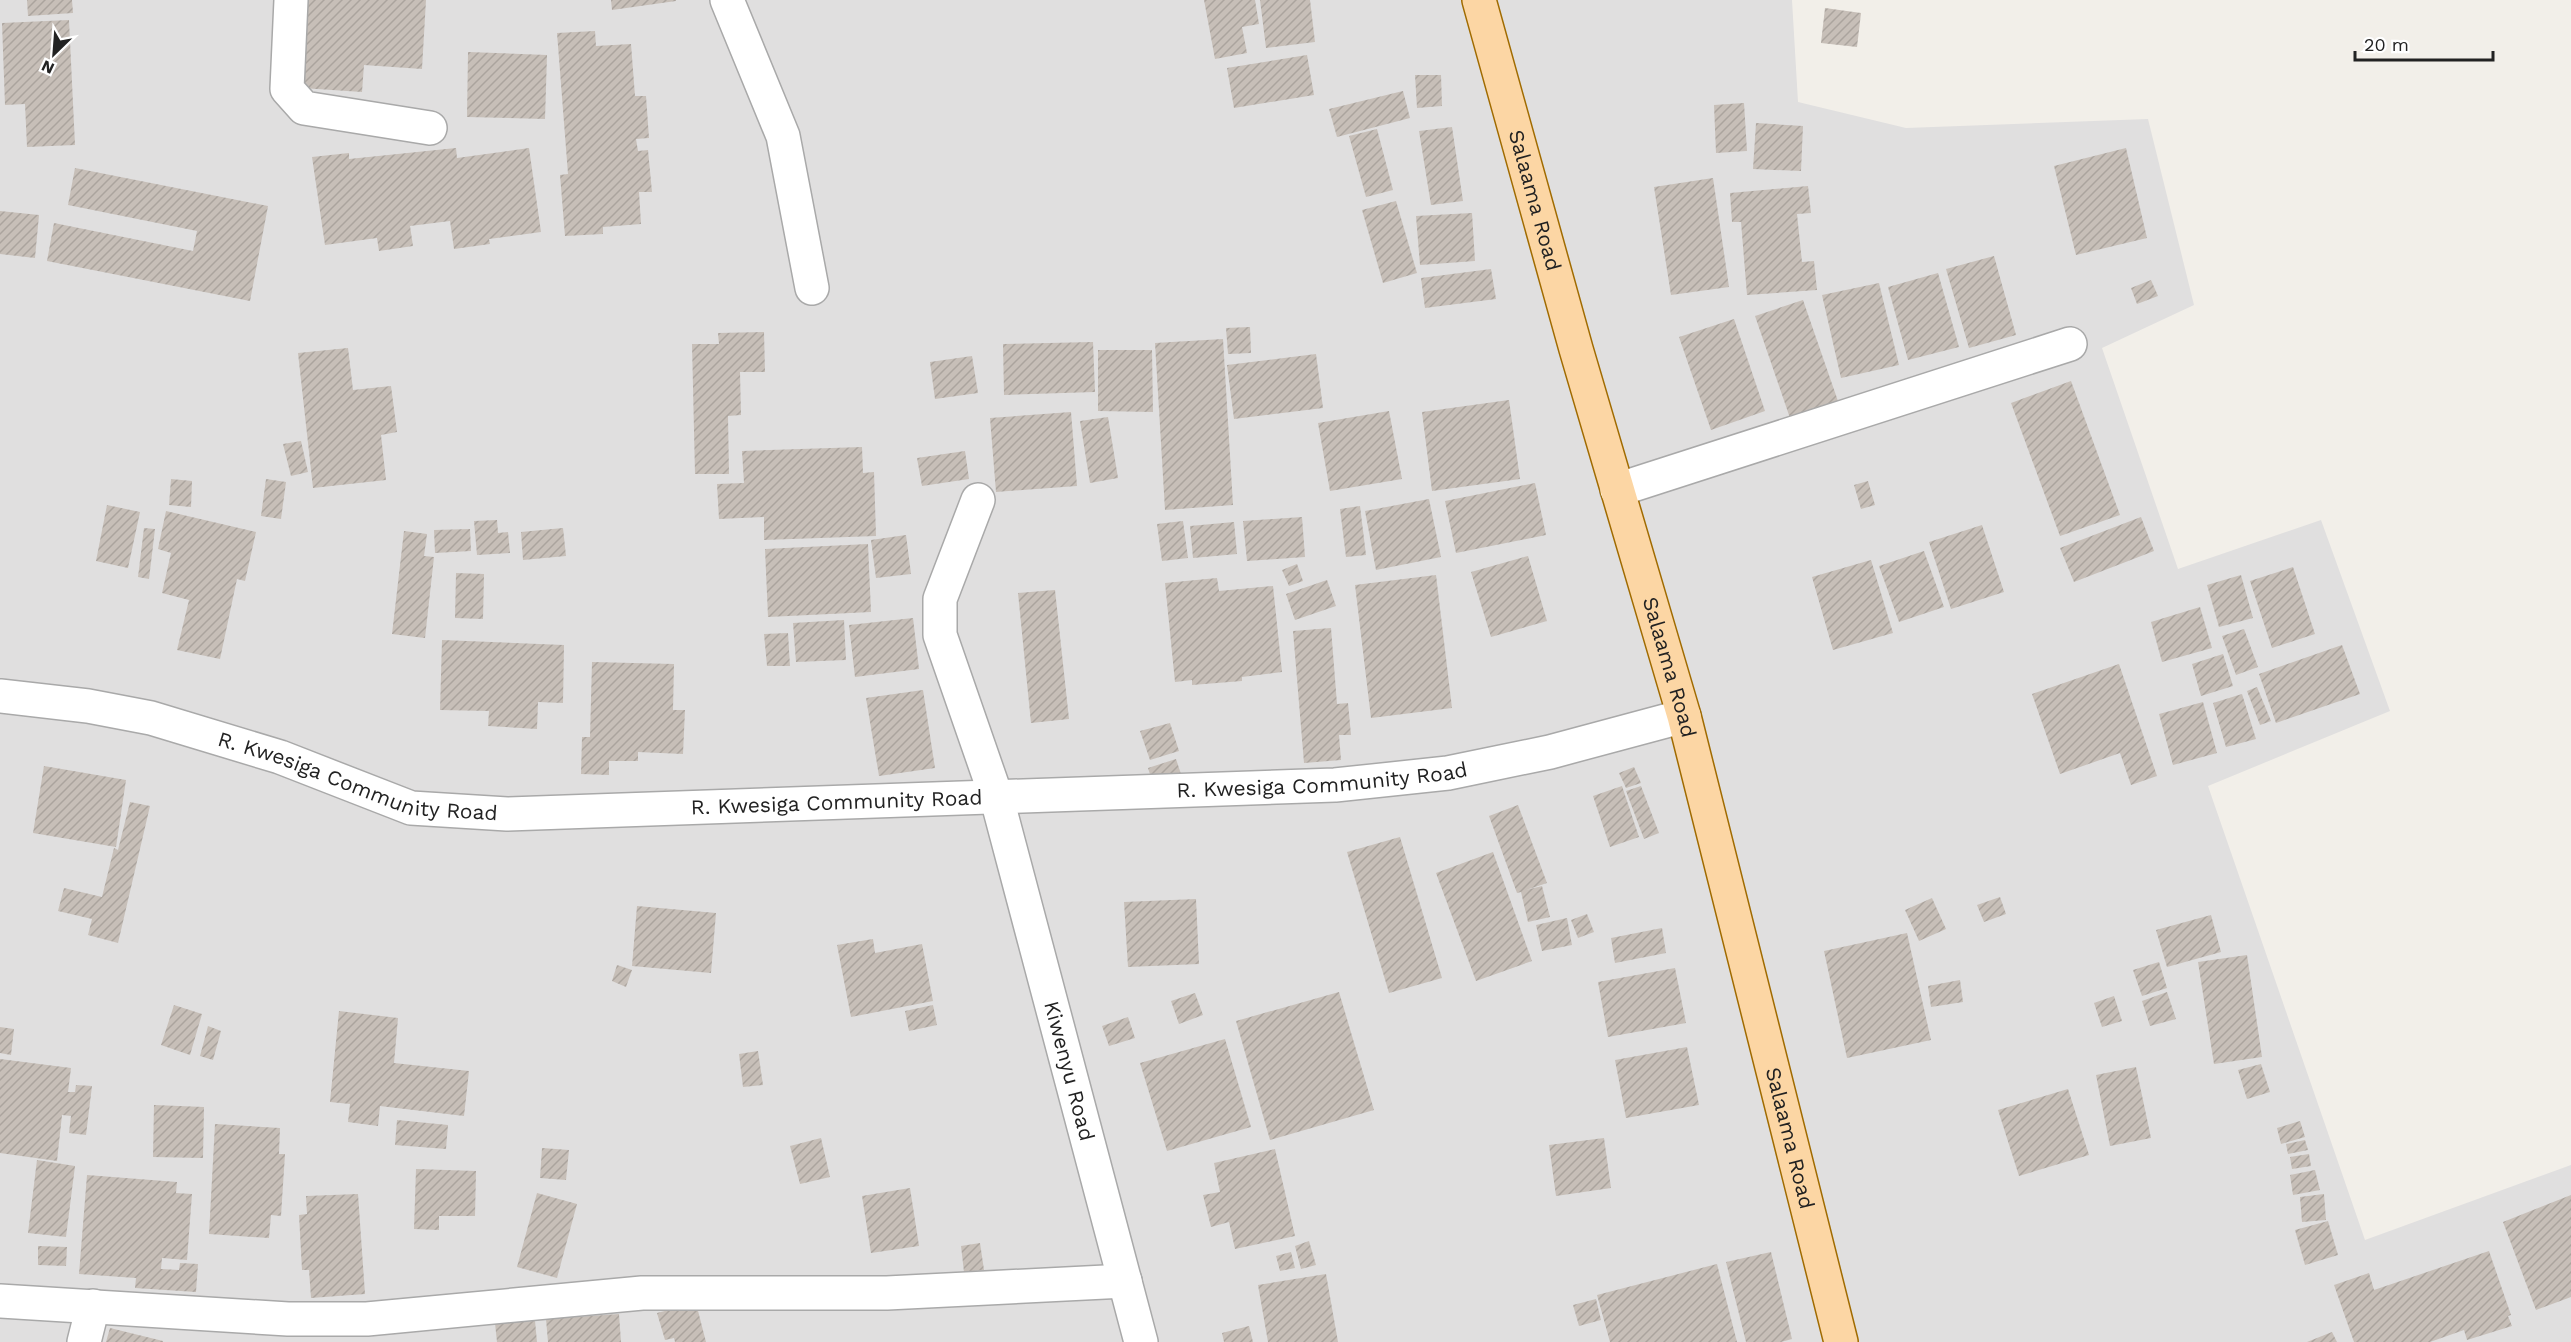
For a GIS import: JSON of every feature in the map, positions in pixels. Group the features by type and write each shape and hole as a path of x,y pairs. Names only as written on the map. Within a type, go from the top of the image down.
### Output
{"main road":[{"name":"Salaama Road","path":"1479,0 1617,490 1684,716 1841,1342"}],"street":[{"path":"291,0 287,89 304,108 430,128"},
{"path":"727,0 783,136 812,288"},
{"path":"1617,490 2070,344"},
{"name":"Kiwenyu Road","path":"978,500 940,598 940,635 997,799 1141,1342"},
{"name":"R. Kwesiga Community Road","path":"0,696 88,706 151,718 238,743 396,804 425,811 507,814 997,799 1335,785 1448,773 1550,752 1684,716"},
{"path":"0,1301 288,1319 368,1319 642,1293 887,1293 1125,1281"},
{"path":"84,1342 93,1306"}],"shaded area":[{"path":"0,0 1792,0 1798,102 1906,128 2148,119 2194,305 2102,348 2178,569 2321,520 2390,711 2208,786 2365,1240 2571,1165 2571,1342 0,1342"}],"building":[{"path":"27,0 72,0 73,13 28,16"},
{"path":"308,0 426,0 422,69 364,65 362,92 302,88"},
{"path":"611,0 676,0 676,1 612,10"},
{"path":"1204,0 1255,0 1259,24 1242,27 1247,53 1215,59"},
{"path":"1260,0 1310,0 1315,42 1266,48"},
{"path":"1825,8 1861,13 1857,47 1821,43"},
{"path":"69,20 75,145 27,147 25,104 5,105 2,23"},
{"path":"595,31 596,46 631,44 635,96 646,96 649,138 636,139 638,151 648,150 652,192 639,192 641,224 603,227 603,234 565,236 560,175 568,174 557,33"},
{"path":"468,52 547,55 545,119 467,117"},
{"path":"1307,55 1314,95 1234,108 1227,68"},
{"path":"1415,75 1441,75 1442,106 1417,108"},
{"path":"1403,91 1410,118 1337,137 1329,109"},
{"path":"1744,103 1747,151 1716,153 1714,105"},
{"path":"1756,123 1803,126 1801,171 1753,169"},
{"path":"1452,127 1463,201 1431,205 1419,131"},
{"path":"1377,129 1393,190 1366,197 1349,136"},
{"path":"456,148 457,158 529,148 541,232 489,239 490,244 454,249 450,221 410,226 413,246 379,251 377,238 325,245 312,157 349,153 349,159"},
{"path":"2126,148 2147,238 2076,255 2054,166"},
{"path":"75,168 268,206 250,301 47,261 54,223 193,251 197,231 68,205"},
{"path":"1713,178 1729,287 1671,295 1654,187"},
{"path":"1808,186 1811,213 1797,214 1802,262 1814,261 1817,290 1747,295 1741,222 1732,222 1730,193"},
{"path":"1396,201 1417,273 1383,283 1362,210"},
{"path":"0,211 39,215 35,258 0,254"},
{"path":"1472,213 1475,261 1420,265 1416,216"},
{"path":"1994,256 2016,335 1969,348 1946,269"},
{"path":"1491,269 1496,299 1425,308 1421,278"},
{"path":"1938,273 1959,347 1908,360 1888,287"},
{"path":"2151,280 2158,296 2137,304 2131,288"},
{"path":"1879,283 1899,365 1841,378 1822,295"},
{"path":"1803,300 1839,404 1791,421 1755,316"},
{"path":"1734,319 1765,411 1711,430 1679,337"},
{"path":"1250,327 1251,353 1228,354 1226,328"},
{"path":"764,332 765,372 740,372 741,415 728,416 729,474 695,474 692,344 719,344 718,333"},
{"path":"1223,339 1233,505 1165,510 1155,343"},
{"path":"1093,342 1095,392 1004,395 1003,344"},
{"path":"348,348 353,390 391,386 397,432 381,435 386,480 313,488 298,353"},
{"path":"1098,350 1152,350 1153,412 1098,411"},
{"path":"1316,354 1323,408 1234,419 1227,365"},
{"path":"972,356 978,393 935,399 930,362"},
{"path":"2071,381 2120,515 2060,536 2011,403"},
{"path":"1509,400 1520,479 1432,491 1422,412"},
{"path":"1389,411 1402,479 1330,491 1318,423"},
{"path":"1071,412 1077,486 996,492 990,418"},
{"path":"1108,417 1118,478 1090,483 1080,421"},
{"path":"301,441 308,472 291,476 283,444"},
{"path":"862,447 863,473 874,472 876,536 764,540 764,517 719,519 717,484 744,483 742,451"},
{"path":"965,451 969,479 922,486 917,458"},
{"path":"171,479 192,481 191,507 169,505"},
{"path":"266,479 286,482 281,519 261,516"},
{"path":"1868,481 1875,505 1861,509 1854,485"},
{"path":"1535,483 1546,535 1456,553 1445,501"},
{"path":"1429,499 1441,557 1376,570 1365,511"},
{"path":"107,505 140,512 128,568 96,561"},
{"path":"1360,506 1366,555 1346,557 1340,509"},
{"path":"166,511 256,532 245,581 237,579 220,659 177,650 189,600 162,593 171,553 158,549"},
{"path":"1302,517 1305,557 1247,561 1243,521"},
{"path":"2141,517 2154,551 2074,582 2060,548"},
{"path":"497,520 498,533 508,532 510,553 477,555 474,521"},
{"path":"1183,521 1188,558 1162,561 1157,524"},
{"path":"1234,522 1237,554 1193,558 1190,526"},
{"path":"1982,525 2004,592 1951,609 1929,542"},
{"path":"144,528 155,529 149,579 138,577"},
{"path":"563,528 566,556 523,560 521,532"},
{"path":"470,529 471,551 435,553 434,530"},
{"path":"404,531 427,534 424,556 434,557 425,638 392,634"},
{"path":"906,535 911,574 876,578 871,540"},
{"path":"868,544 871,612 768,617 765,549"},
{"path":"1924,551 1944,607 1899,622 1879,566"},
{"path":"1528,556 1547,621 1491,637 1471,572"},
{"path":"1871,560 1893,633 1833,650 1812,577"},
{"path":"1297,564 1303,581 1289,586 1282,570"},
{"path":"2293,567 2315,634 2272,648 2250,581"},
{"path":"456,573 484,574 483,619 455,618"},
{"path":"1436,575 1452,708 1371,718 1355,585"},
{"path":"2241,575 2253,618 2219,627 2207,585"},
{"path":"1217,578 1219,591 1273,586 1282,672 1242,677 1242,681 1192,685 1192,680 1175,682 1165,583"},
{"path":"1327,580 1336,606 1295,620 1286,594"},
{"path":"1055,590 1069,719 1031,723 1018,593"},
{"path":"2200,607 2212,648 2162,662 2151,622"},
{"path":"913,618 919,669 855,677 849,625"},
{"path":"844,620 846,660 796,662 793,623"},
{"path":"1331,628 1337,704 1348,703 1351,735 1339,735 1341,760 1304,763 1293,631"},
{"path":"2244,629 2258,667 2236,675 2222,636"},
{"path":"788,633 790,666 767,666 764,634"},
{"path":"442,640 564,645 563,703 538,702 537,729 488,726 489,711 440,710"},
{"path":"2342,645 2360,694 2276,723 2259,674"},
{"path":"2223,654 2233,686 2201,696 2192,664"},
{"path":"592,662 674,664 673,710 685,710 683,754 638,752 638,761 609,761 609,775 581,774 582,737 590,737"},
{"path":"2119,664 2157,776 2131,785 2120,753 2060,774 2032,694"},
{"path":"2257,687 2271,721 2260,725 2247,691"},
{"path":"923,690 935,768 879,776 866,698"},
{"path":"2242,694 2256,739 2226,747 2213,703"},
{"path":"2203,702 2217,753 2173,765 2159,714"},
{"path":"1170,723 1179,751 1150,760 1140,731"},
{"path":"1176,759 1183,780 1155,790 1148,768"},
{"path":"44,766 126,780 116,847 33,833"},
{"path":"1634,767 1641,783 1626,788 1619,773"},
{"path":"1622,786 1639,837 1610,847 1593,796"},
{"path":"1641,786 1659,833 1644,839 1626,791"},
{"path":"130,802 150,806 118,943 88,935 92,919 58,911 64,888 102,897 114,848 118,850"},
{"path":"1518,805 1547,883 1526,890 1542,886 1550,917 1528,922 1521,892 1517,893 1489,816"},
{"path":"1400,837 1442,978 1389,993 1347,852"},
{"path":"1493,852 1532,961 1476,981 1436,873"},
{"path":"2000,897 2006,914 1984,922 1977,905"},
{"path":"1932,898 1946,929 1919,941 1905,910"},
{"path":"1196,899 1199,964 1128,967 1124,902"},
{"path":"637,906 716,913 711,973 632,966"},
{"path":"1587,914 1594,932 1578,938 1571,920"},
{"path":"2211,915 2221,952 2167,967 2156,930"},
{"path":"1567,918 1572,945 1542,951 1536,925"},
{"path":"1662,928 1666,953 1615,963 1611,938"},
{"path":"1907,933 1931,1040 1847,1058 1824,951"},
{"path":"873,939 875,953 922,944 933,1001 851,1017 837,945"},
{"path":"2247,955 2262,1057 2214,1064 2198,962"},
{"path":"2159,962 2167,988 2142,996 2133,970"},
{"path":"617,965 632,970 626,987 612,981"},
{"path":"1675,968 1686,1023 1608,1037 1598,982"},
{"path":"1960,980 1963,1002 1931,1007 1928,986"},
{"path":"1339,992 1374,1110 1270,1140 1236,1021"},
{"path":"2167,992 2176,1019 2150,1026 2142,1001"},
{"path":"1195,993 1203,1015 1179,1024 1171,1001"},
{"path":"2114,996 2122,1021 2102,1027 2094,1003"},
{"path":"174,1005 202,1014 190,1055 161,1045"},
{"path":"933,1005 937,1025 909,1031 905,1011"},
{"path":"339,1011 398,1018 394,1063 469,1071 464,1116 380,1106 378,1126 348,1122 350,1104 330,1102"},
{"path":"1128,1017 1135,1038 1109,1046 1102,1026"},
{"path":"208,1026 221,1031 213,1060 200,1056"},
{"path":"0,1027 14,1029 11,1055 0,1053"},
{"path":"1225,1039 1251,1127 1167,1151 1140,1063"},
{"path":"1687,1047 1699,1105 1626,1118 1615,1060"},
{"path":"758,1051 763,1085 743,1087 739,1054"},
{"path":"0,1059 71,1068 68,1092 75,1092 76,1085 92,1086 86,1135 69,1133 71,1116 62,1115 57,1161 0,1153"},
{"path":"2261,1064 2270,1092 2247,1099 2238,1070"},
{"path":"2136,1067 2151,1138 2110,1146 2096,1075"},
{"path":"2068,1089 2089,1155 2019,1176 1998,1110"},
{"path":"154,1105 204,1107 203,1158 153,1157"},
{"path":"397,1120 448,1125 446,1149 395,1145"},
{"path":"2300,1121 2305,1137 2281,1144 2277,1128"},
{"path":"215,1124 280,1128 279,1154 285,1154 281,1216 271,1215 269,1238 209,1234"},
{"path":"821,1138 830,1177 800,1184 790,1146"},
{"path":"1604,1138 1611,1188 1556,1196 1549,1145"},
{"path":"2305,1140 2308,1150 2288,1154 2286,1144"},
{"path":"542,1148 569,1150 566,1180 540,1178"},
{"path":"1275,1149 1295,1236 1235,1249 1229,1222 1211,1227 1203,1195 1220,1192 1214,1163"},
{"path":"2309,1154 2311,1166 2292,1169 2290,1157"},
{"path":"37,1160 75,1166 66,1237 28,1233"},
{"path":"416,1169 476,1171 475,1216 439,1216 439,1230 414,1229"},
{"path":"2315,1170 2320,1190 2293,1195 2290,1175"},
{"path":"87,1175 177,1182 176,1193 192,1194 187,1260 162,1258 161,1269 179,1270 180,1263 198,1264 196,1292 135,1288 136,1278 79,1274"},
{"path":"910,1188 919,1246 871,1253 862,1196"},
{"path":"537,1193 577,1204 557,1278 517,1267"},
{"path":"358,1194 365,1294 311,1298 309,1270 302,1270 299,1215 307,1214 306,1196"},
{"path":"2324,1194 2326,1220 2302,1222 2300,1197"},
{"path":"2571,1195 2571,1297 2536,1310 2503,1222"},
{"path":"2328,1221 2338,1255 2305,1265 2295,1230"},
{"path":"1309,1241 1316,1265 1301,1269 1295,1246"},
{"path":"980,1243 984,1270 964,1272 961,1246"},
{"path":"38,1246 67,1247 66,1266 38,1265"},
{"path":"2489,1251 2511,1315 2508,1316 2512,1326 2467,1340 2464,1330 2430,1342 2354,1342 2334,1285 2369,1273 2374,1290"},
{"path":"1291,1252 1295,1268 1280,1271 1276,1256"},
{"path":"1771,1252 1792,1339 1781,1342 1746,1342 1726,1262"},
{"path":"1717,1264 1737,1342 1610,1342 1597,1295"},
{"path":"1326,1274 1338,1342 1268,1342 1258,1285"},
{"path":"1596,1299 1601,1320 1579,1326 1573,1305"},
{"path":"696,1303 706,1342 675,1342 674,1338 665,1340 657,1313"},
{"path":"619,1314 621,1342 548,1342 546,1319"},
{"path":"535,1321 537,1342 497,1342 495,1323"},
{"path":"1249,1326 1253,1342 1224,1342 1222,1333"},
{"path":"110,1328 163,1341 163,1342 106,1342"},
{"path":"2332,1332 2337,1342 2307,1342"}]}
